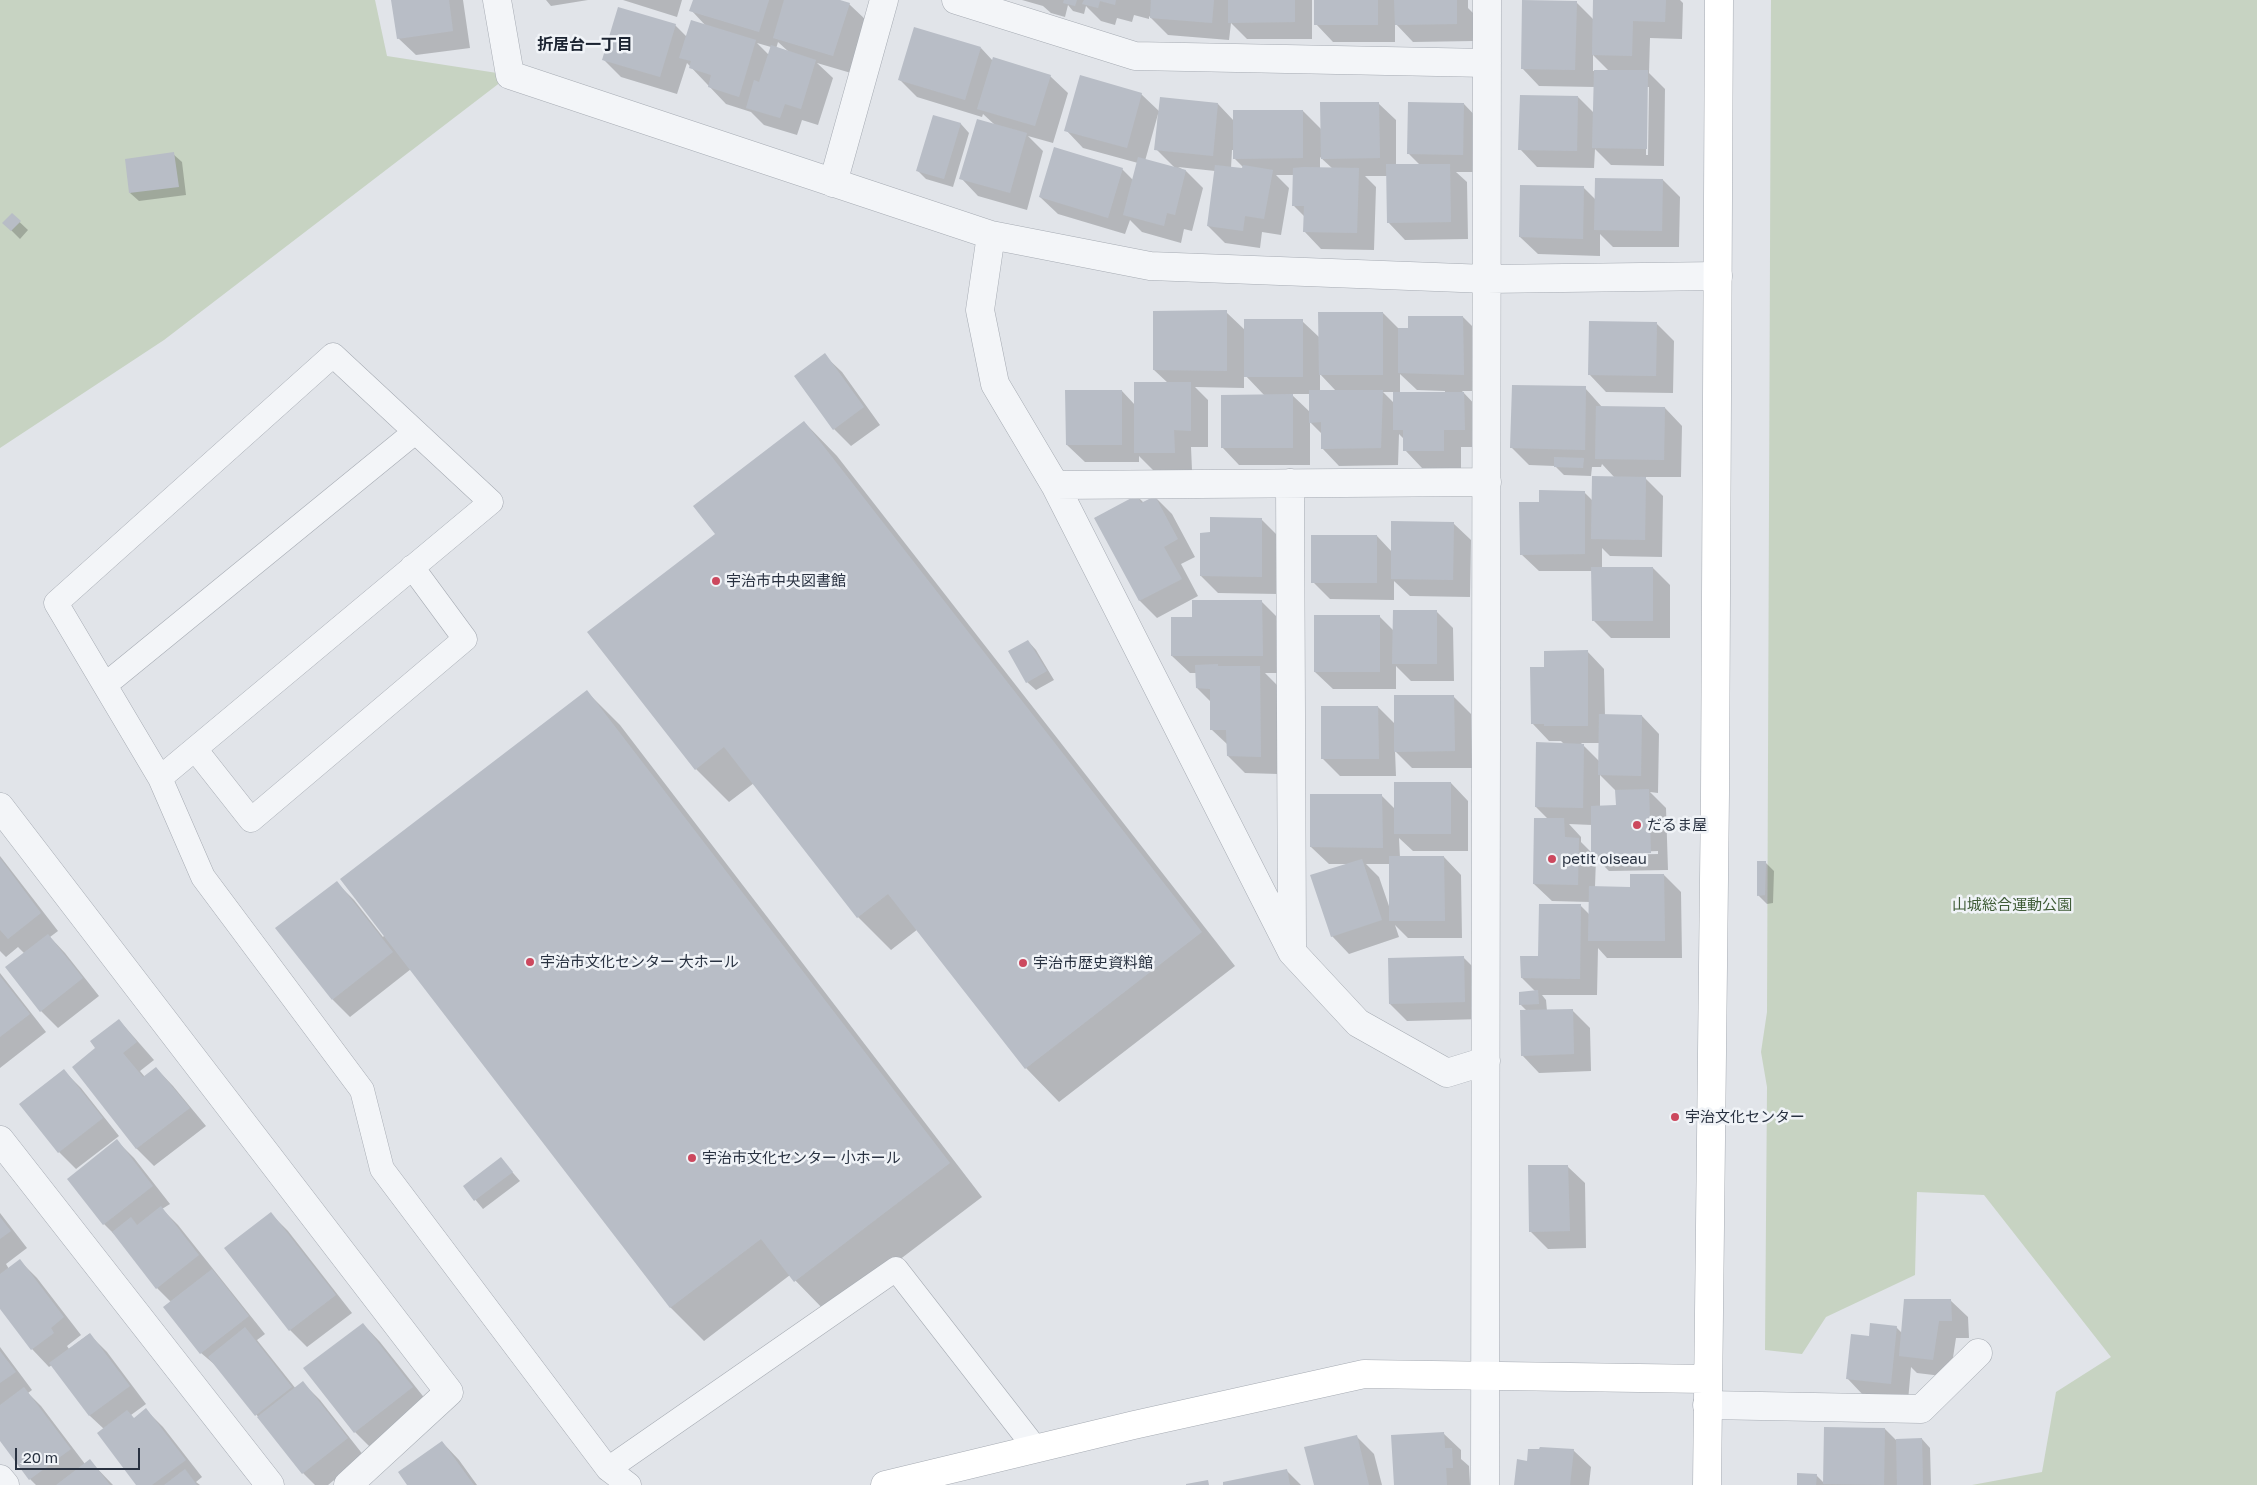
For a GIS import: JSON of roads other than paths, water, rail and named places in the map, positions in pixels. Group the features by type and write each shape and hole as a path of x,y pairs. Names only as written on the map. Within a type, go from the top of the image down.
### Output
{"street":[{"path":"497,0 510,75 991,235 1150,266 1487,279 1718,276"},
{"path":"832,182 884,0"},
{"path":"956,0 1135,56 1487,63"},
{"path":"1485,1485 1487,0"},
{"path":"1707,1485 1715,793 1719,0"},
{"path":"991,235 980,310 995,384 1055,485 1292,952 1358,1023 1439,1069 1447,1073 1486,1061"},
{"path":"1055,485 1487,482"},
{"path":"1290,483 1292,952"},
{"path":"0,807 449,1392 348,1485"},
{"path":"0,1140 270,1485"},
{"path":"885,1485 1134,1425 1364,1374 1486,1374 1921,1409 1978,1353"},
{"path":"0,1479 4,1485"}],"lane":[{"path":"160,778 491,502 333,355 56,603 160,778 203,877 362,1090 382,1169 608,1469 628,1485"},
{"path":"105,685 415,432"},
{"path":"195,749 251,820 465,639 412,567"},
{"path":"608,1469 896,1269 1036,1449"}],"place":[{"name":"宇治市中央図書館","path":"716,581"},
{"name":"だるま屋","path":"1637,825"},
{"name":"petit oiseau","path":"1552,859"},
{"name":"宇治市文化センター 大ホール","path":"530,962"},
{"name":"宇治市歴史資料館","path":"1023,963"},
{"name":"宇治文化センター","path":"1675,1117"},
{"name":"宇治市文化センター 小ホール","path":"692,1158"}],"district":[{"name":"折居台一丁目","path":"585,45"}],"park label":[{"name":"山城総合運動公園","path":"2012,905"}]}
